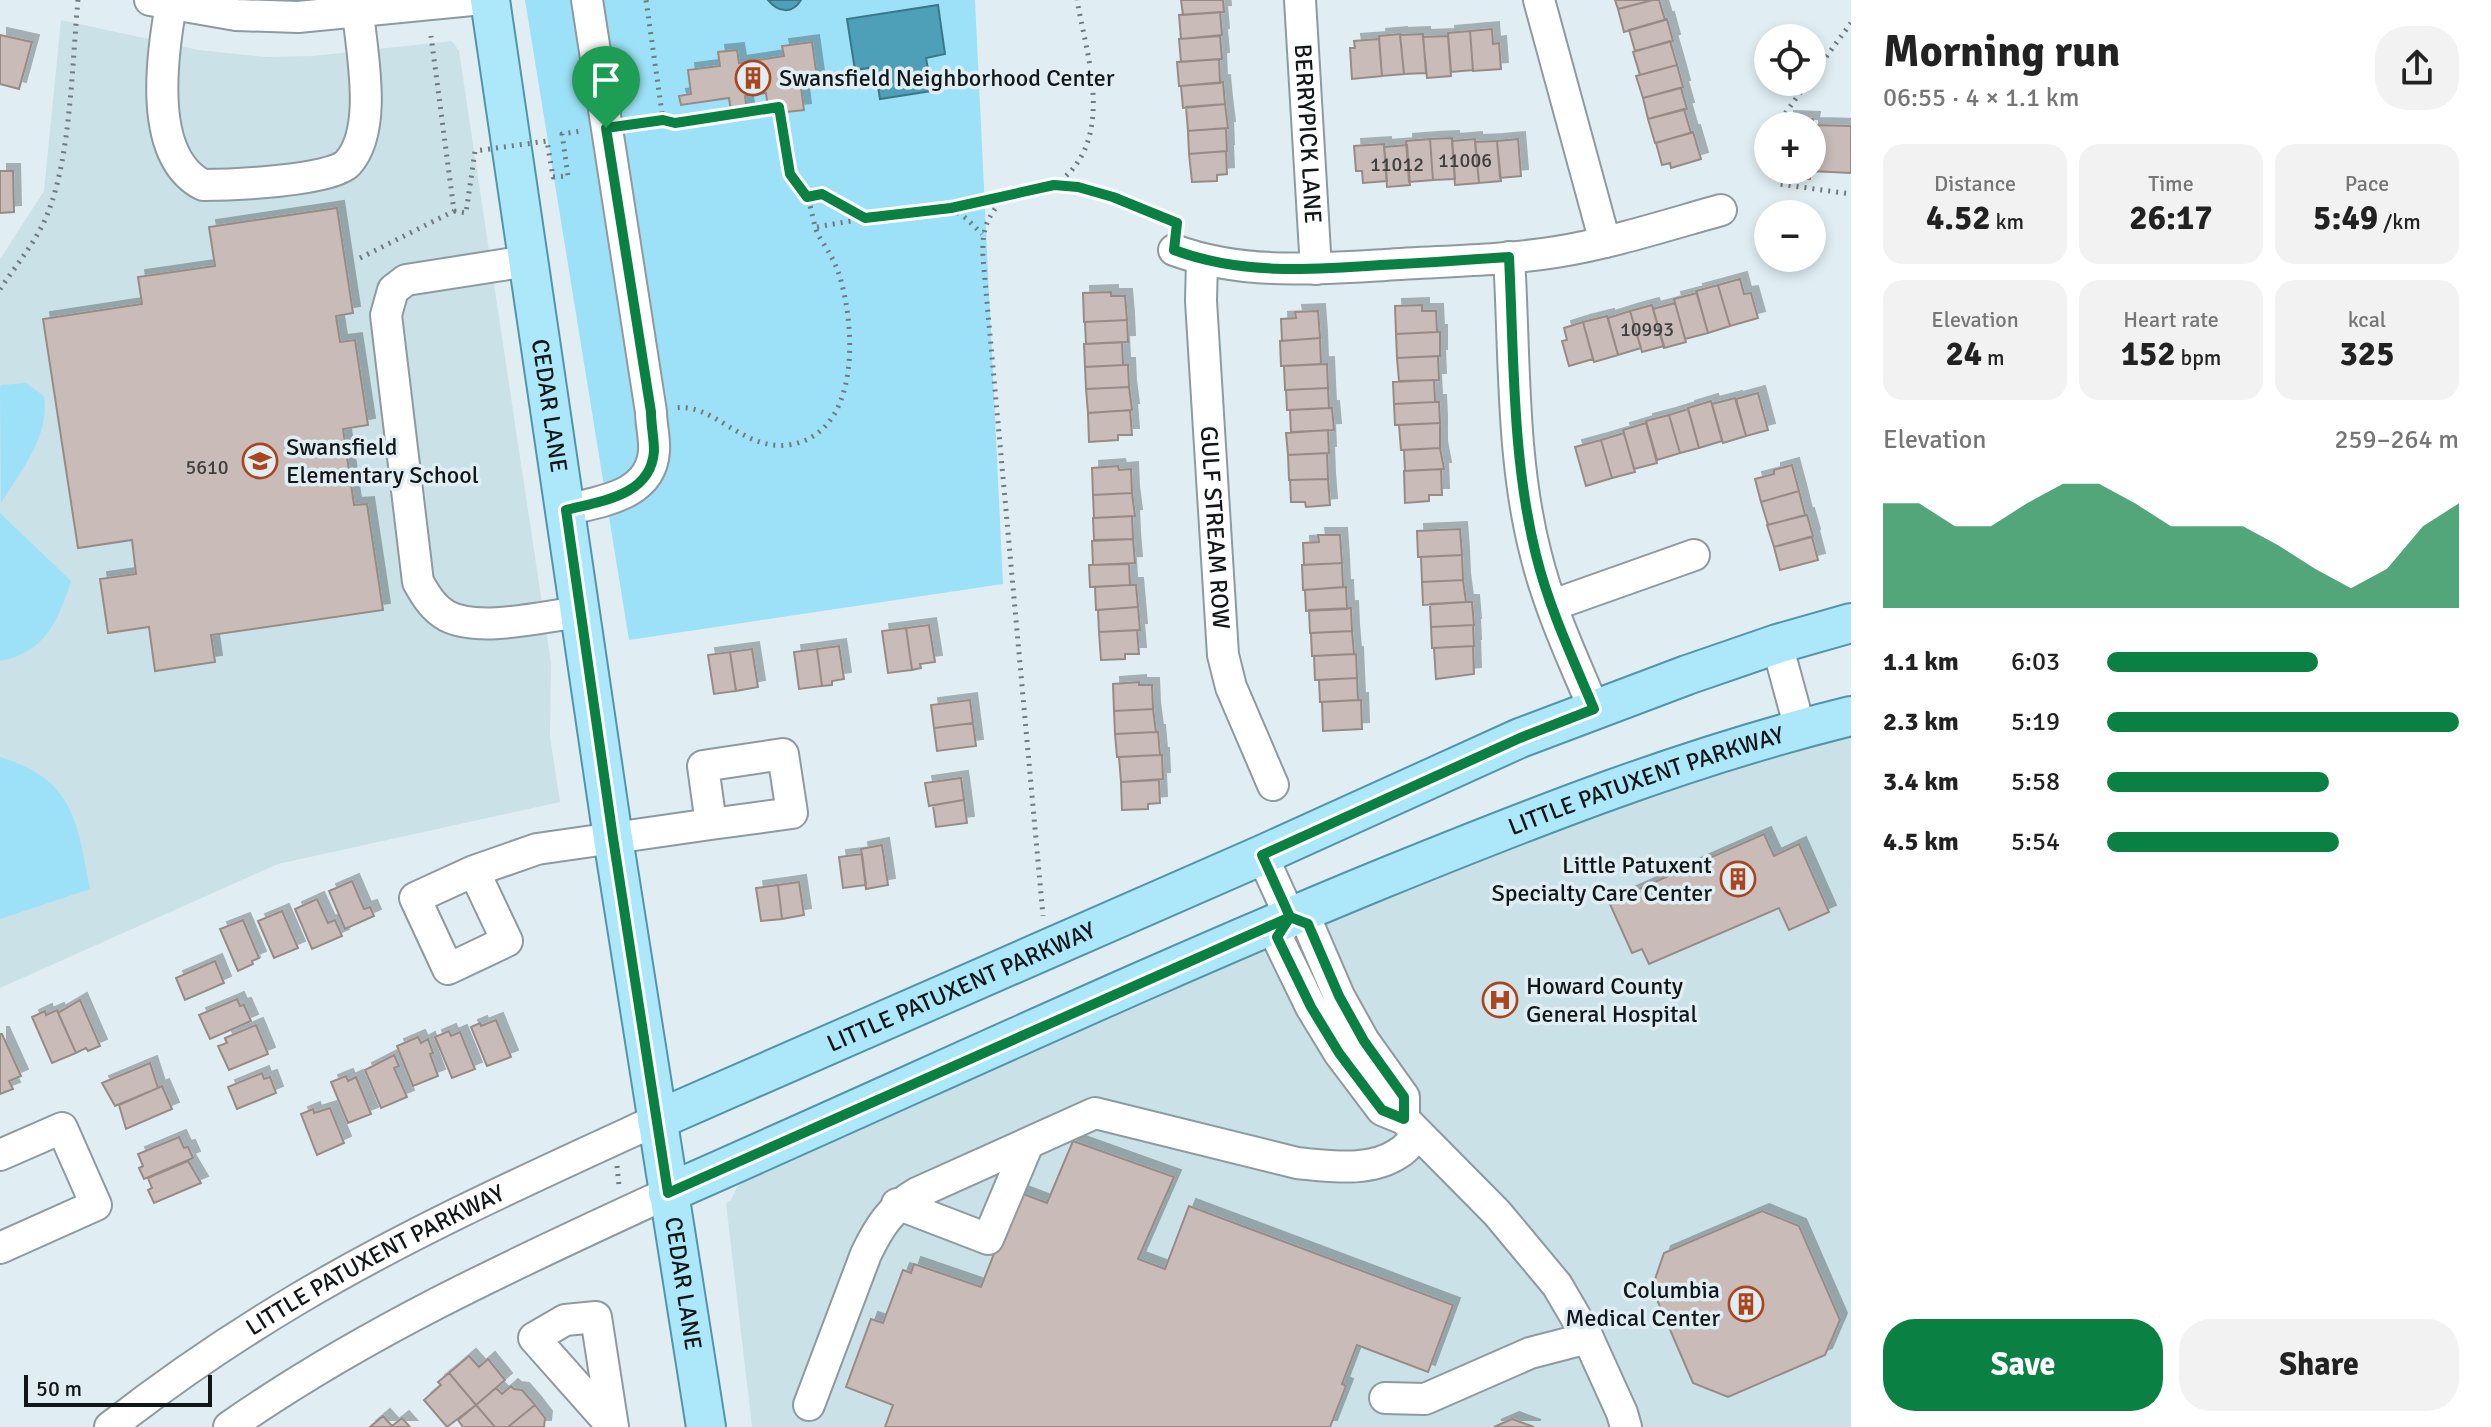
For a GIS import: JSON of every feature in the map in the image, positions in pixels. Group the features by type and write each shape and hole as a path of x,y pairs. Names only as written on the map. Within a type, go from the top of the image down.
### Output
{"main road":[{"name":"CEDAR LANE","path":"490,0 613,838 706,1427"},
{"name":"LITTLE PATUXENT PARKWAY","path":"657,1120 1262,855 1520,738 1777,644 1851,623"},
{"name":"LITTLE PATUXENT PARKWAY","path":"668,1193 1290,917 1546,812 1681,765 1851,716"}],"street":[{"path":"358,12 365,116 363,134 347,165 333,173 310,177 203,185 192,179 182,168 172,148 165,117 160,2 236,15 283,17 472,0"},
{"path":"566,510 624,495 641,482 650,469 654,450 651,412 594,129 587,0"},
{"name":"BERRYPICK LANE","path":"1300,0 1316,269"},
{"path":"1539,0 1605,242"},
{"path":"1188,255 1276,269 1509,257 1605,242 1721,210"},
{"name":"GULF STREAM ROW","path":"1188,255 1202,317 1223,655 1231,687 1273,785"},
{"path":"1509,257 1520,459 1526,510 1536,557 1594,709"},
{"path":"528,261 406,280 393,290 386,315 418,582 429,602 448,617 467,621 488,623 580,612"},
{"path":"1553,605 1694,555"},
{"path":"1777,644 1800,729"},
{"path":"474,871 537,849 711,824"},
{"path":"1262,855 1290,917 1308,924 1352,1019 1404,1097 1411,1127 1531,1251 1557,1285 1588,1338 1626,1427"},
{"path":"809,1405 876,1234 897,1204 917,1193 1095,1113 1297,1163 1352,1166 1377,1163 1399,1153 1411,1127"},
{"name":"LITTLE PATUXENT PARKWAY","path":"110,1427 207,1357 297,1300 435,1226 657,1120"},
{"path":"0,1155 62,1128 96,1205 0,1248"},
{"path":"897,1204 988,1239 1028,1144"},
{"name":"LITTLE PATUXENT PARKWAY","path":"229,1427 326,1364 416,1314 525,1259 668,1193"},
{"path":"1385,1398 1425,1399 1530,1353 1588,1338"}],"path":[{"path":"0,289 48,213 56,188 64,149 78,0"},
{"path":"646,0 663,120"},
{"path":"1054,185 1072,171 1085,149 1092,116 1091,82 1077,0"},
{"path":"1826,57 1851,23"},
{"path":"431,36 454,211"},
{"path":"360,258 454,211 466,213 475,151 547,141 553,177 568,176 562,134 663,120 675,123 779,107 790,174 807,197 819,237 827,245 841,280 848,341 848,373 839,408 826,428 805,441 784,446 762,443 740,435 702,412 684,407 651,412"},
{"path":"1779,184 1851,194"},
{"path":"817,227 951,208 1054,185 1078,187 1113,197 1177,223 1188,255"},
{"path":"807,197 822,194 865,218"},
{"path":"1005,196 988,216 982,235 1043,916"},
{"path":"951,208 982,235"}],"shaded area":[{"path":"525,0 975,0 1003,584 629,640"},
{"path":"768,0 801,0 793,8 785,10"},
{"path":"938,5 945,54 926,58 932,91 880,99 875,67 855,70 847,19"},
{"name":"Swansfield Elementary School","path":"61,20 199,50 265,57 313,56 452,41 459,51 551,663 550,737 560,802 278,864 0,988 0,259 44,191"},
{"path":"26,383 44,396 43,425 25,465 1,503 0,388 1,385"},
{"path":"0,513 71,581 61,610 48,633 28,650 0,661"},
{"name":"Howard County General Hospital","path":"1851,734 1851,1427 752,1427 726,1203 748,1176 1548,825 1624,798"},
{"path":"0,757 25,766 58,791 75,823 90,889 0,919"}],"building":[{"path":"1181,0 1223,0 1224,12 1183,15"},
{"path":"1615,0 1653,0 1618,9"},
{"path":"1659,0 1665,20 1624,32 1618,9"},
{"path":"1220,12 1222,35 1181,39 1179,15"},
{"path":"1667,19 1673,41 1635,51 1629,30"},
{"path":"1492,29 1493,44 1499,43 1501,69 1473,71 1470,31"},
{"path":"1470,31 1473,70 1451,72 1448,33"},
{"path":"1400,34 1404,74 1382,76 1379,36"},
{"path":"1423,34 1426,73 1404,74 1400,35"},
{"path":"0,35 32,42 19,89 0,84"},
{"path":"1220,36 1222,59 1181,62 1179,39"},
{"path":"1448,36 1451,76 1427,78 1423,37"},
{"path":"1379,39 1382,76 1352,79 1350,48 1355,48 1354,41"},
{"path":"1670,41 1677,65 1640,75 1633,52"},
{"name":"Swansfield Neighborhood Center","path":"812,42 818,85 801,87 804,110 786,112 785,105 768,108 766,93 745,96 747,110 731,112 729,98 681,105 679,96 691,94 688,70 720,66 718,52 737,50 739,63 784,56 782,46"},
{"path":"1219,59 1220,83 1179,86 1177,62"},
{"path":"1677,65 1683,87 1643,98 1636,76"},
{"path":"1223,82 1225,104 1183,108 1181,86"},
{"path":"1681,88 1687,109 1648,119 1643,98"},
{"path":"1225,104 1228,128 1188,131 1186,107"},
{"path":"1684,109 1691,133 1655,143 1648,119"},
{"path":"1826,125 1851,126 1851,173 1826,172"},
{"path":"1226,128 1227,151 1189,154 1188,131"},
{"path":"1693,132 1701,159 1671,168 1670,163 1662,165 1656,143"},
{"path":"1452,138 1455,179 1433,180 1430,139"},
{"path":"1430,139 1433,180 1409,182 1406,141"},
{"path":"1475,139 1479,183 1455,185 1452,141"},
{"path":"1518,139 1521,176 1500,178 1497,141"},
{"path":"1497,141 1501,181 1479,183 1475,142"},
{"path":"1384,144 1387,181 1363,183 1362,171 1356,171 1354,146"},
{"path":"1407,145 1410,185 1387,187 1384,147"},
{"path":"1226,151 1227,174 1217,175 1217,181 1192,182 1189,154"},
{"path":"0,171 13,171 14,212 0,213"},
{"path":"337,208 353,313 336,316 340,342 355,340 368,425 343,429 354,505 367,504 383,610 211,635 215,662 155,671 149,627 108,633 100,579 136,574 132,540 78,548 43,319 142,304 138,277 215,266 209,227"},
{"path":"1740,279 1744,294 1751,293 1758,318 1730,326 1718,285"},
{"path":"1718,285 1730,326 1708,333 1696,291"},
{"path":"1111,292 1111,296 1125,296 1127,320 1084,322 1083,293"},
{"path":"1697,293 1708,333 1685,339 1674,299"},
{"path":"1675,303 1686,342 1664,348 1653,309"},
{"path":"1422,305 1422,311 1436,311 1437,332 1396,334 1395,306"},
{"path":"1652,305 1664,346 1642,352 1630,311"},
{"path":"1318,311 1320,338 1282,341 1281,319 1296,318 1295,312"},
{"path":"1630,311 1641,348 1618,355 1608,318"},
{"path":"1607,316 1618,355 1594,362 1583,322"},
{"path":"1127,320 1128,342 1086,344 1085,322"},
{"path":"1583,322 1593,359 1569,366 1562,341 1567,340 1564,328"},
{"path":"1440,332 1440,356 1397,358 1396,334"},
{"path":"1320,338 1321,364 1281,366 1280,341"},
{"path":"1122,342 1123,365 1085,367 1084,344"},
{"path":"1438,356 1439,380 1399,381 1397,358"},
{"path":"1327,364 1328,388 1285,390 1284,366"},
{"path":"1128,365 1129,387 1086,389 1085,367"},
{"path":"1434,380 1435,402 1394,404 1393,382"},
{"path":"1129,387 1132,410 1088,413 1086,389"},
{"path":"1328,388 1329,408 1287,410 1286,390"},
{"path":"1758,393 1768,430 1746,436 1736,399"},
{"path":"1735,398 1746,436 1723,443 1712,404"},
{"path":"1711,401 1722,441 1699,448 1688,408"},
{"path":"1439,402 1440,423 1395,425 1394,404"},
{"path":"1332,408 1334,430 1291,432 1290,410"},
{"path":"1688,409 1699,448 1680,453 1669,415"},
{"path":"1130,410 1132,435 1118,435 1118,440 1089,442 1088,413"},
{"path":"1669,415 1680,453 1657,460 1646,421"},
{"path":"1440,423 1440,448 1401,450 1399,425"},
{"path":"1646,423 1657,463 1634,469 1623,430"},
{"path":"1328,430 1329,453 1288,455 1286,433"},
{"path":"1624,433 1635,472 1612,478 1601,440"},
{"path":"1601,440 1612,478 1586,486 1575,447"},
{"path":"1440,448 1444,469 1405,471 1404,450"},
{"path":"1327,453 1328,479 1289,480 1288,455"},
{"path":"1792,465 1799,491 1761,502 1755,479"},
{"path":"1118,466 1119,470 1131,469 1132,493 1093,495 1092,468"},
{"path":"1441,469 1442,495 1429,495 1429,501 1405,503 1404,471"},
{"path":"1328,479 1330,505 1306,507 1305,502 1291,502 1290,480"},
{"path":"1799,491 1805,515 1768,525 1761,502"},
{"path":"1132,493 1135,516 1094,518 1093,495"},
{"path":"1807,515 1813,536 1774,547 1767,525"},
{"path":"1132,516 1133,539 1094,540 1093,518"},
{"path":"1460,529 1462,555 1418,557 1417,531"},
{"path":"1318,535 1340,535 1342,563 1304,565 1303,543 1319,542"},
{"path":"1812,537 1818,560 1780,570 1774,547"},
{"path":"1133,539 1135,563 1093,565 1092,541"},
{"path":"1462,555 1463,580 1422,582 1421,557"},
{"path":"1342,563 1343,587 1303,590 1302,565"},
{"path":"1129,564 1130,585 1090,587 1089,565"},
{"path":"1463,580 1466,602 1423,605 1422,582"},
{"path":"1136,585 1138,607 1096,610 1095,587"},
{"path":"1346,587 1347,609 1306,611 1305,590"},
{"path":"1472,602 1474,625 1431,627 1430,604"},
{"path":"1138,607 1140,630 1099,632 1098,610"},
{"path":"1351,608 1352,631 1310,633 1309,610"},
{"path":"929,625 935,662 920,664 921,668 912,670 906,628"},
{"path":"1473,625 1474,646 1432,648 1431,627"},
{"path":"906,628 912,670 888,673 882,631"},
{"path":"1137,630 1139,654 1125,654 1125,659 1101,660 1099,632"},
{"path":"1352,631 1354,654 1312,656 1311,633"},
{"path":"839,646 844,679 822,686 817,649"},
{"path":"1473,646 1474,674 1436,679 1434,648"},
{"path":"752,649 758,687 736,691 730,652"},
{"path":"817,649 822,686 799,689 794,652"},
{"path":"730,652 736,691 714,694 708,655"},
{"path":"1356,654 1357,678 1315,680 1314,656"},
{"path":"1357,678 1358,700 1320,702 1319,680"},
{"path":"1139,682 1139,685 1152,685 1153,709 1114,711 1113,684"},
{"path":"970,700 973,723 934,728 931,705"},
{"path":"1361,700 1362,729 1323,731 1322,702"},
{"path":"1153,709 1156,732 1115,734 1114,711"},
{"path":"973,723 976,746 937,751 934,728"},
{"path":"1158,732 1160,755 1117,757 1115,734"},
{"path":"1162,755 1163,779 1121,782 1119,757"},
{"path":"961,778 964,800 929,806 925,783"},
{"path":"1159,780 1160,803 1148,804 1148,809 1122,810 1121,782"},
{"path":"964,800 967,823 936,827 933,805"},
{"name":"Little Patuxent Specialty Care Center","path":"1764,834 1774,856 1799,844 1829,912 1789,930 1779,908 1649,964 1642,949 1632,953 1609,902"},
{"path":"882,845 888,885 866,889 861,849"},
{"path":"862,854 866,885 843,888 839,857"},
{"path":"352,881 364,909 370,907 374,916 345,929 329,891"},
{"path":"799,882 804,915 782,919 778,885"},
{"path":"778,885 782,919 761,921 756,888"},
{"path":"317,899 328,923 335,920 342,936 312,949 295,909"},
{"path":"282,911 298,948 274,958 258,921"},
{"path":"243,920 259,958 238,971 220,929"},
{"path":"215,961 224,983 185,1000 176,978"},
{"path":"237,999 240,1006 244,1005 251,1021 210,1039 199,1015"},
{"path":"80,1000 100,1046 76,1053 58,1013"},
{"path":"57,1010 76,1053 52,1063 32,1017"},
{"path":"496,1020 511,1057 487,1066 471,1027"},
{"path":"256,1025 268,1054 229,1070 218,1046 227,1043 225,1038"},
{"path":"449,1031 451,1036 460,1032 475,1069 452,1078 435,1037"},
{"path":"0,1034 21,1076 9,1081 13,1089 0,1094"},
{"path":"418,1037 421,1043 428,1039 438,1076 413,1086 397,1046"},
{"path":"394,1055 399,1066 394,1068 407,1097 381,1108 365,1070"},
{"path":"150,1063 158,1088 115,1106 102,1083"},
{"path":"262,1073 264,1079 270,1077 276,1093 237,1109 228,1087"},
{"path":"346,1076 348,1081 356,1077 371,1114 348,1123 331,1082"},
{"path":"162,1086 172,1109 126,1129 119,1105"},
{"path":"330,1108 344,1143 317,1155 301,1114 313,1109 314,1113"},
{"path":"179,1137 193,1158 144,1179 138,1154"},
{"path":"1073,1141 1174,1177 1138,1259 1165,1269 1189,1206 1453,1305 1428,1372 1357,1345 1330,1427 885,1427 893,1405 846,1387 871,1319 883,1323 903,1270 911,1273 914,1264 981,1287 1018,1192 1047,1203"},
{"path":"188,1161 201,1183 154,1203 148,1190 152,1188 148,1178"},
{"name":"Columbia Medical Center","path":"1762,1211 1799,1226 1840,1320 1825,1355 1728,1397 1693,1383 1652,1288 1664,1253"},
{"path":"469,1356 479,1367 488,1359 505,1380 476,1405 449,1373"},
{"path":"449,1373 476,1405 447,1427 424,1400"},
{"path":"511,1386 522,1390 535,1405 508,1427 495,1427 476,1405 496,1388 502,1394"},
{"path":"476,1405 495,1427 463,1427 458,1420"},
{"path":"535,1405 545,1418 544,1427 508,1427"},
{"path":"383,1416 392,1426 402,1418 410,1427 370,1427"},
{"path":"1512,1419 1534,1427 1494,1427"}],"place":[{"name":"Swansfield Neighborhood Center","path":"753,78"},
{"name":"Swansfield Elementary School","path":"260,461"},
{"name":"Little Patuxent Specialty Care Center","path":"1738,879"},
{"name":"Howard County General Hospital","path":"1500,1000"},
{"name":"Columbia Medical Center","path":"1746,1304"}],"route":[{"path":"606,128 651,412 654,450 650,469 641,482 624,495 566,510 668,1193 1290,917 1308,924 1339,996 1364,1041 1404,1097 1404,1119 1382,1110 1339,1053 1311,1007 1277,937 1290,917 1262,855 1520,738 1594,709 1536,557 1526,510 1520,459 1509,257 1316,269 1276,269 1202,260 1174,250 1177,223 1113,197 1078,187 1054,185 951,208 865,218 822,194 807,197 790,174 779,107 675,123 663,120 606,128"}]}
